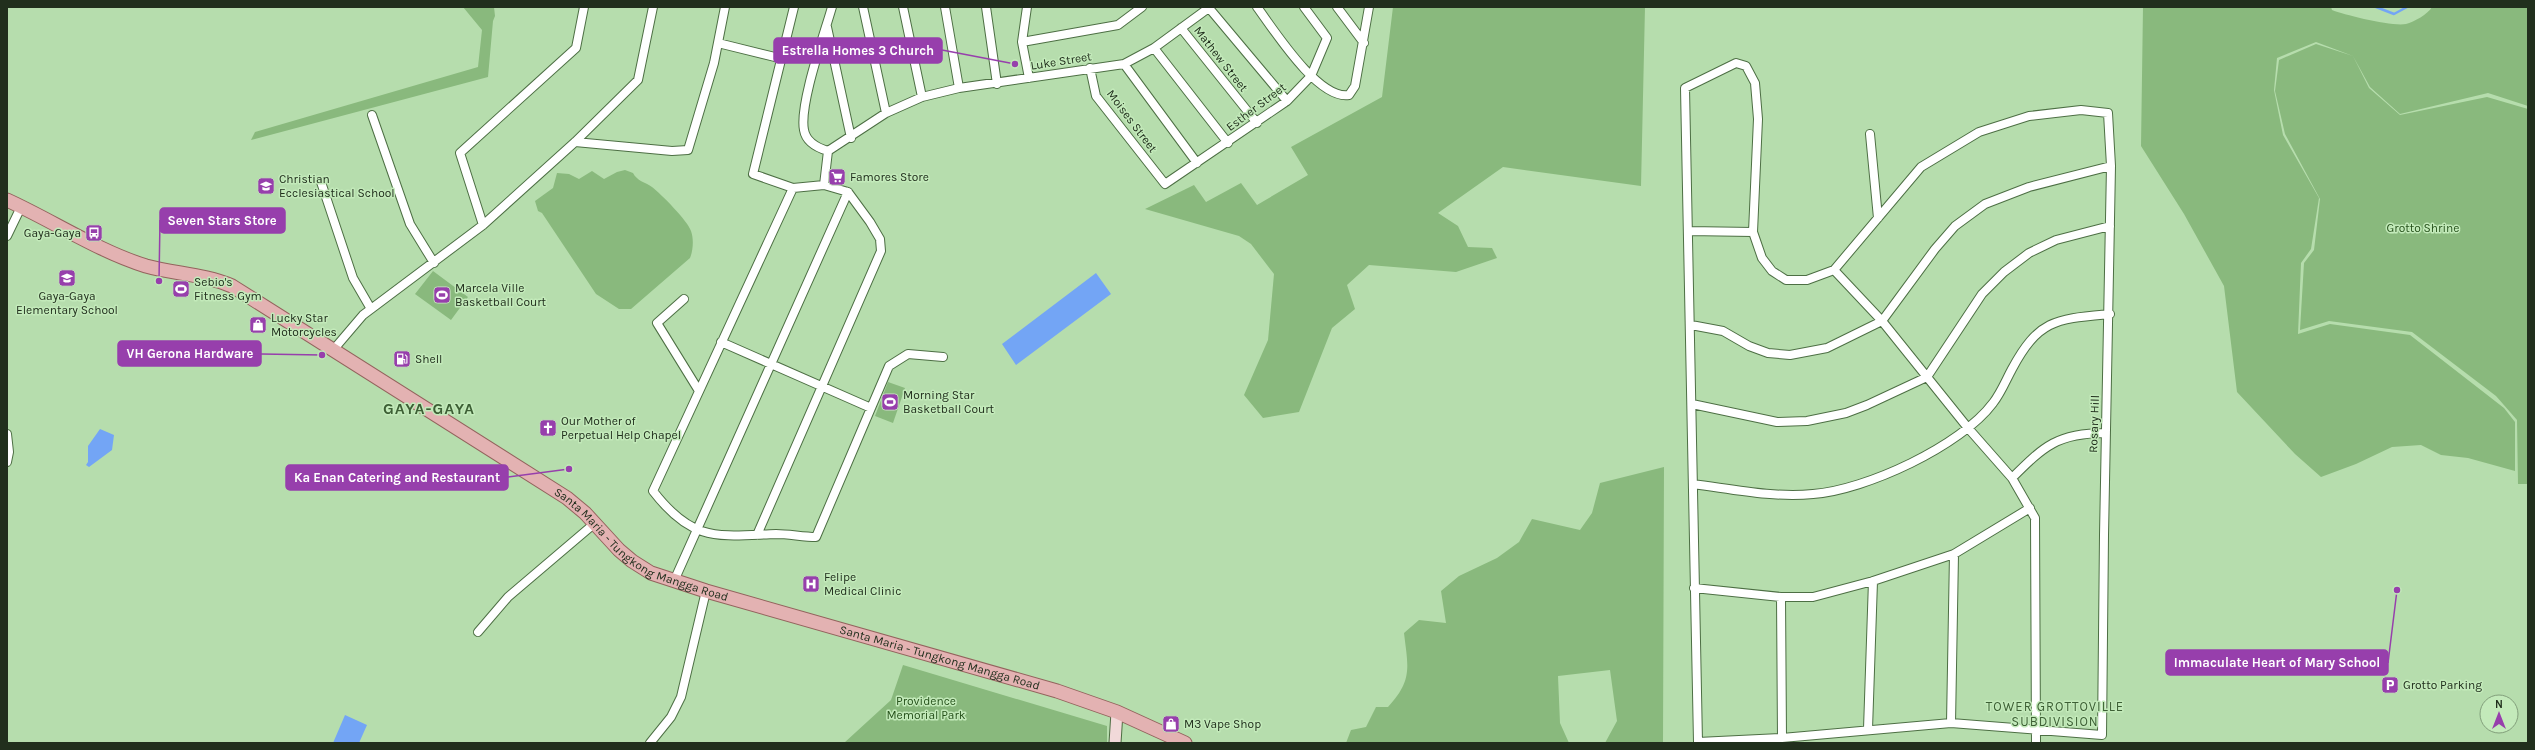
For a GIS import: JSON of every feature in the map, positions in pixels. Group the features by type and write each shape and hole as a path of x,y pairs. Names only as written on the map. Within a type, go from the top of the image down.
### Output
{"main road":[{"name":"Santa Maria - Tungkong Mangga Road","path":"7,200 137,262 168,271 216,279 232,286 334,349 567,498 595,523 619,550 632,561 651,572 706,591 1043,686 1117,712 1185,743"}],"street":[{"path":"483,225 460,153 576,48 584,7"},
{"path":"334,349 353,324 483,225 575,142 638,80 653,7"},
{"path":"575,142 672,151 688,150 718,43 725,7"},
{"path":"757,535 881,251 880,240 870,222 848,192 824,185 793,188 753,174 783,59 794,7"},
{"path":"824,185 828,151 814,147 804,131 804,108 832,7"},
{"path":"863,7 886,113"},
{"path":"903,7 922,97"},
{"path":"945,7 958,88"},
{"path":"986,7 996,84"},
{"path":"1027,7 1022,42 1029,78"},
{"path":"1022,42 1118,25 1142,7"},
{"path":"1209,7 1287,101"},
{"name":"Luke Street","path":"828,151 851,138 886,113 922,97 958,88 996,84 1090,68 1124,64 1154,48 1209,7"},
{"path":"1257,7 1311,76 1337,95 1349,95 1355,86 1364,43 1369,7"},
{"name":"Esther Street","path":"1165,184 1228,143 1287,101 1311,76 1327,38 1304,7"},
{"path":"1337,7 1364,43"},
{"path":"827,26 851,138"},
{"name":"Mathew Street","path":"1181,28 1257,123"},
{"path":"718,43 783,59"},
{"path":"1154,48 1228,143"},
{"path":"1870,134 1878,218 1834,270 1807,280 1786,280 1772,271 1762,258 1753,232 1758,119 1755,83 1746,66 1736,63 1686,88 1698,742 1782,738 1868,729 1951,723 2036,729"},
{"path":"1124,64 1197,163"},
{"name":"Moises Street","path":"1090,68 1096,96 1165,184"},
{"name":"Rosary Hill","path":"1878,218 1921,167 1979,132 2029,116 2081,110 2108,113 2111,166 2110,314 2105,433 2102,735 2036,729"},
{"path":"372,114 410,224 434,263"},
{"path":"1691,325 1724,331 1749,346 1768,353 1790,355 1827,348 1882,321 1935,249 1955,226 1985,204 2029,187 2111,166"},
{"path":"321,182 353,278 371,309"},
{"path":"793,188 653,491 676,517 697,530 713,535 730,537 757,535 816,537 889,366 908,354 943,357"},
{"path":"674,581 848,192"},
{"path":"7,236 21,207"},
{"path":"1692,404 1776,422 1807,421 1846,413 1927,377 1982,294 2004,272 2029,253 2056,240 2110,226"},
{"path":"1688,231 1753,232"},
{"path":"1834,270 1882,321 1968,428 2012,478 2030,508 2036,530 2036,743"},
{"path":"684,299 657,323 699,391"},
{"path":"1693,484 1773,493 1814,494 1897,470 1968,428 1993,403 2024,346 2037,332 2054,321 2110,314"},
{"path":"721,342 871,408"},
{"path":"2012,478 2038,451 2064,438 2085,433 2105,433"},
{"path":"7,434 9,452 7,462"},
{"path":"1694,588 1781,597 1813,597 1873,581 1954,554 2030,508"},
{"path":"478,632 508,597 595,523"},
{"path":"1951,723 1954,554"},
{"path":"1868,729 1873,581"},
{"path":"650,743 671,717 681,696 706,591"},
{"path":"1781,597 1782,738"},
{"path":"1115,743 1117,712"}],"green space":[{"path":"463,7 494,7 495,16 493,21 488,77 251,140 255,132 478,67 482,30"},
{"path":"1393,7 1645,7 1641,186 1503,167 1438,213 1458,226 1468,247 1492,248 1497,258 1456,272 1369,265 1347,285 1355,309 1332,328 1299,412 1263,418 1244,395 1268,340 1274,274 1251,244 1239,236 1145,209 1194,185 1206,202 1241,183 1257,205 1308,175 1291,147 1382,97"},
{"path":"2143,7 2331,7 2332,10 2347,15 2391,24 2406,24 2417,20 2432,7 2528,7 2528,106 2488,93 2400,114 2370,87 2353,56 2316,42 2277,58 2274,90 2283,135 2319,198 2311,249 2301,263 2298,334 2330,324 2410,335 2504,408 2515,422 2515,471 2468,458 2441,455 2421,445 2392,447 2356,464 2321,477 2295,454 2237,392 2224,286 2184,214 2141,146"},
{"name":"Grotto Shrine","path":"2316,44 2353,56 2369,88 2400,115 2487,97 2528,109 2528,484 2518,484 2517,420 2496,396 2412,332 2329,321 2300,330 2304,263 2314,250 2320,199 2285,134 2275,91 2279,60"},
{"path":"625,170 633,173 639,180 652,187 674,208 689,227 693,238 693,245 690,258 631,309 619,309 596,294 542,213 538,211 535,201 553,188 557,173 569,174 579,179 592,171 604,179 617,172"},
{"name":"Marcela Ville Basketball Court","path":"433,271 468,297 451,320 415,294"},
{"name":"Morning Star Basketball Court","path":"888,382 905,388 893,423 875,416"},
{"path":"1664,467 1663,743 1605,743 1617,721 1610,670 1558,676 1560,723 1569,743 1346,743 1351,730 1366,727 1376,707 1388,707 1402,689 1407,673 1407,655 1404,633 1419,620 1446,623 1441,591 1459,576 1497,558 1519,542 1532,519 1580,530 1592,513 1600,483"},
{"name":"Providence Memorial Park","path":"903,665 1107,726 1107,743 844,743 891,700"}],"water":[{"path":"1096,273 1111,294 1016,365 1002,344"},
{"path":"100,429 114,435 112,450 89,467 86,465 88,462 88,446"},
{"path":"345,715 367,725 359,743 333,743"}],"waterway":[{"path":"2376,7 2394,14 2407,7"}],"place":[{"name":"Estrella Homes 3 Church","path":"1015,64"},
{"name":"Famores Store","path":"837,177"},
{"name":"Christian Ecclesiastical School","path":"266,186"},
{"name":"Gaya-Gaya","path":"94,233"},
{"name":"Gaya-Gaya Elementary School","path":"67,278"},
{"name":"Seven Stars Store","path":"159,281"},
{"name":"Sebio's Fitness Gym","path":"181,289"},
{"name":"Marcela Ville Basketball Court","path":"442,295"},
{"name":"Lucky Star Motorcycles","path":"258,325"},
{"name":"VH Gerona Hardware","path":"322,355"},
{"name":"Shell","path":"402,359"},
{"name":"Morning Star Basketball Court","path":"890,402"},
{"name":"Our Mother of Perpetual Help Chapel","path":"548,428"},
{"name":"Ka Enan Catering and Restaurant","path":"569,469"},
{"name":"Felipe Medical Clinic","path":"811,584"},
{"name":"Immaculate Heart of Mary School","path":"2397,590"},
{"name":"Grotto Parking","path":"2390,685"},
{"name":"M3 Vape Shop","path":"1171,724"}],"district":[{"name":"GAYA-GAYA","path":"429,408"},
{"name":"TOWER GROTTOVILLE SUBDIVISION","path":"2055,714"}]}
